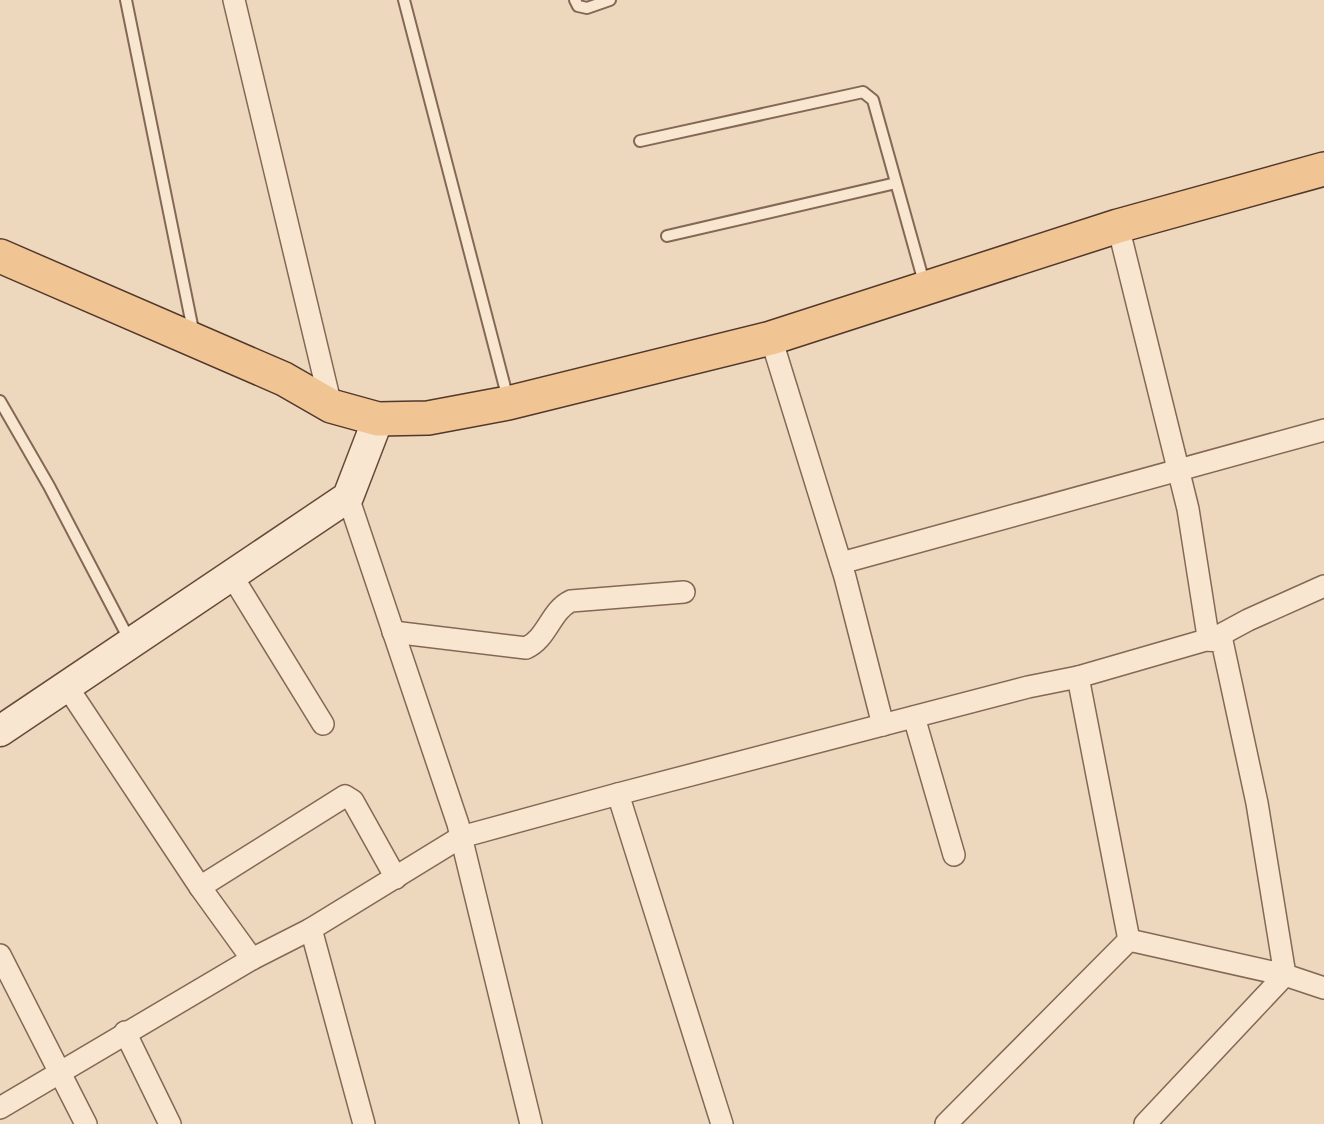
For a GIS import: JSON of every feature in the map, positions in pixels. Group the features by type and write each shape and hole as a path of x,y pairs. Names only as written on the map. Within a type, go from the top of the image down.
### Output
{"main road":[{"path":"0,256 284,379 331,406 378,419 428,418 508,402 771,338 1118,226 1324,169"}],"street":[{"path":"234,0 331,406"},
{"path":"1118,226 1188,509 1207,630 1211,640"},
{"path":"771,338 841,563 883,725"},
{"path":"0,730 132,644 348,497 378,419"},
{"path":"841,563 1324,429"},
{"path":"348,497 461,837 531,1124"},
{"path":"232,576 323,724"},
{"path":"0,1108 125,1032 252,959 311,929 461,837 883,725 1078,677 1211,640 1248,620 1324,586"},
{"path":"393,632 526,648 534,644 562,607 571,601 684,592"},
{"path":"1211,640 1222,642 1225,653 1257,803 1285,975"},
{"path":"1078,677 1129,940"},
{"path":"66,685 200,887 252,959"},
{"path":"914,717 954,855"},
{"path":"618,794 722,1124"},
{"path":"200,887 345,796 353,801 396,878"},
{"path":"311,929 364,1124"},
{"path":"1129,940 1285,975 1324,988"},
{"path":"946,1124 1129,940"},
{"path":"0,955 57,1072 86,1124"},
{"path":"1145,1124 1285,975"},
{"path":"125,1032 170,1124"}],"lane":[{"path":"126,0 196,341"},
{"path":"404,0 508,402"},
{"path":"575,0 578,6 587,8 610,0"},
{"path":"640,141 863,92 873,100 926,289"},
{"path":"666,236 896,183"},
{"path":"0,401 49,486 132,644"}]}
